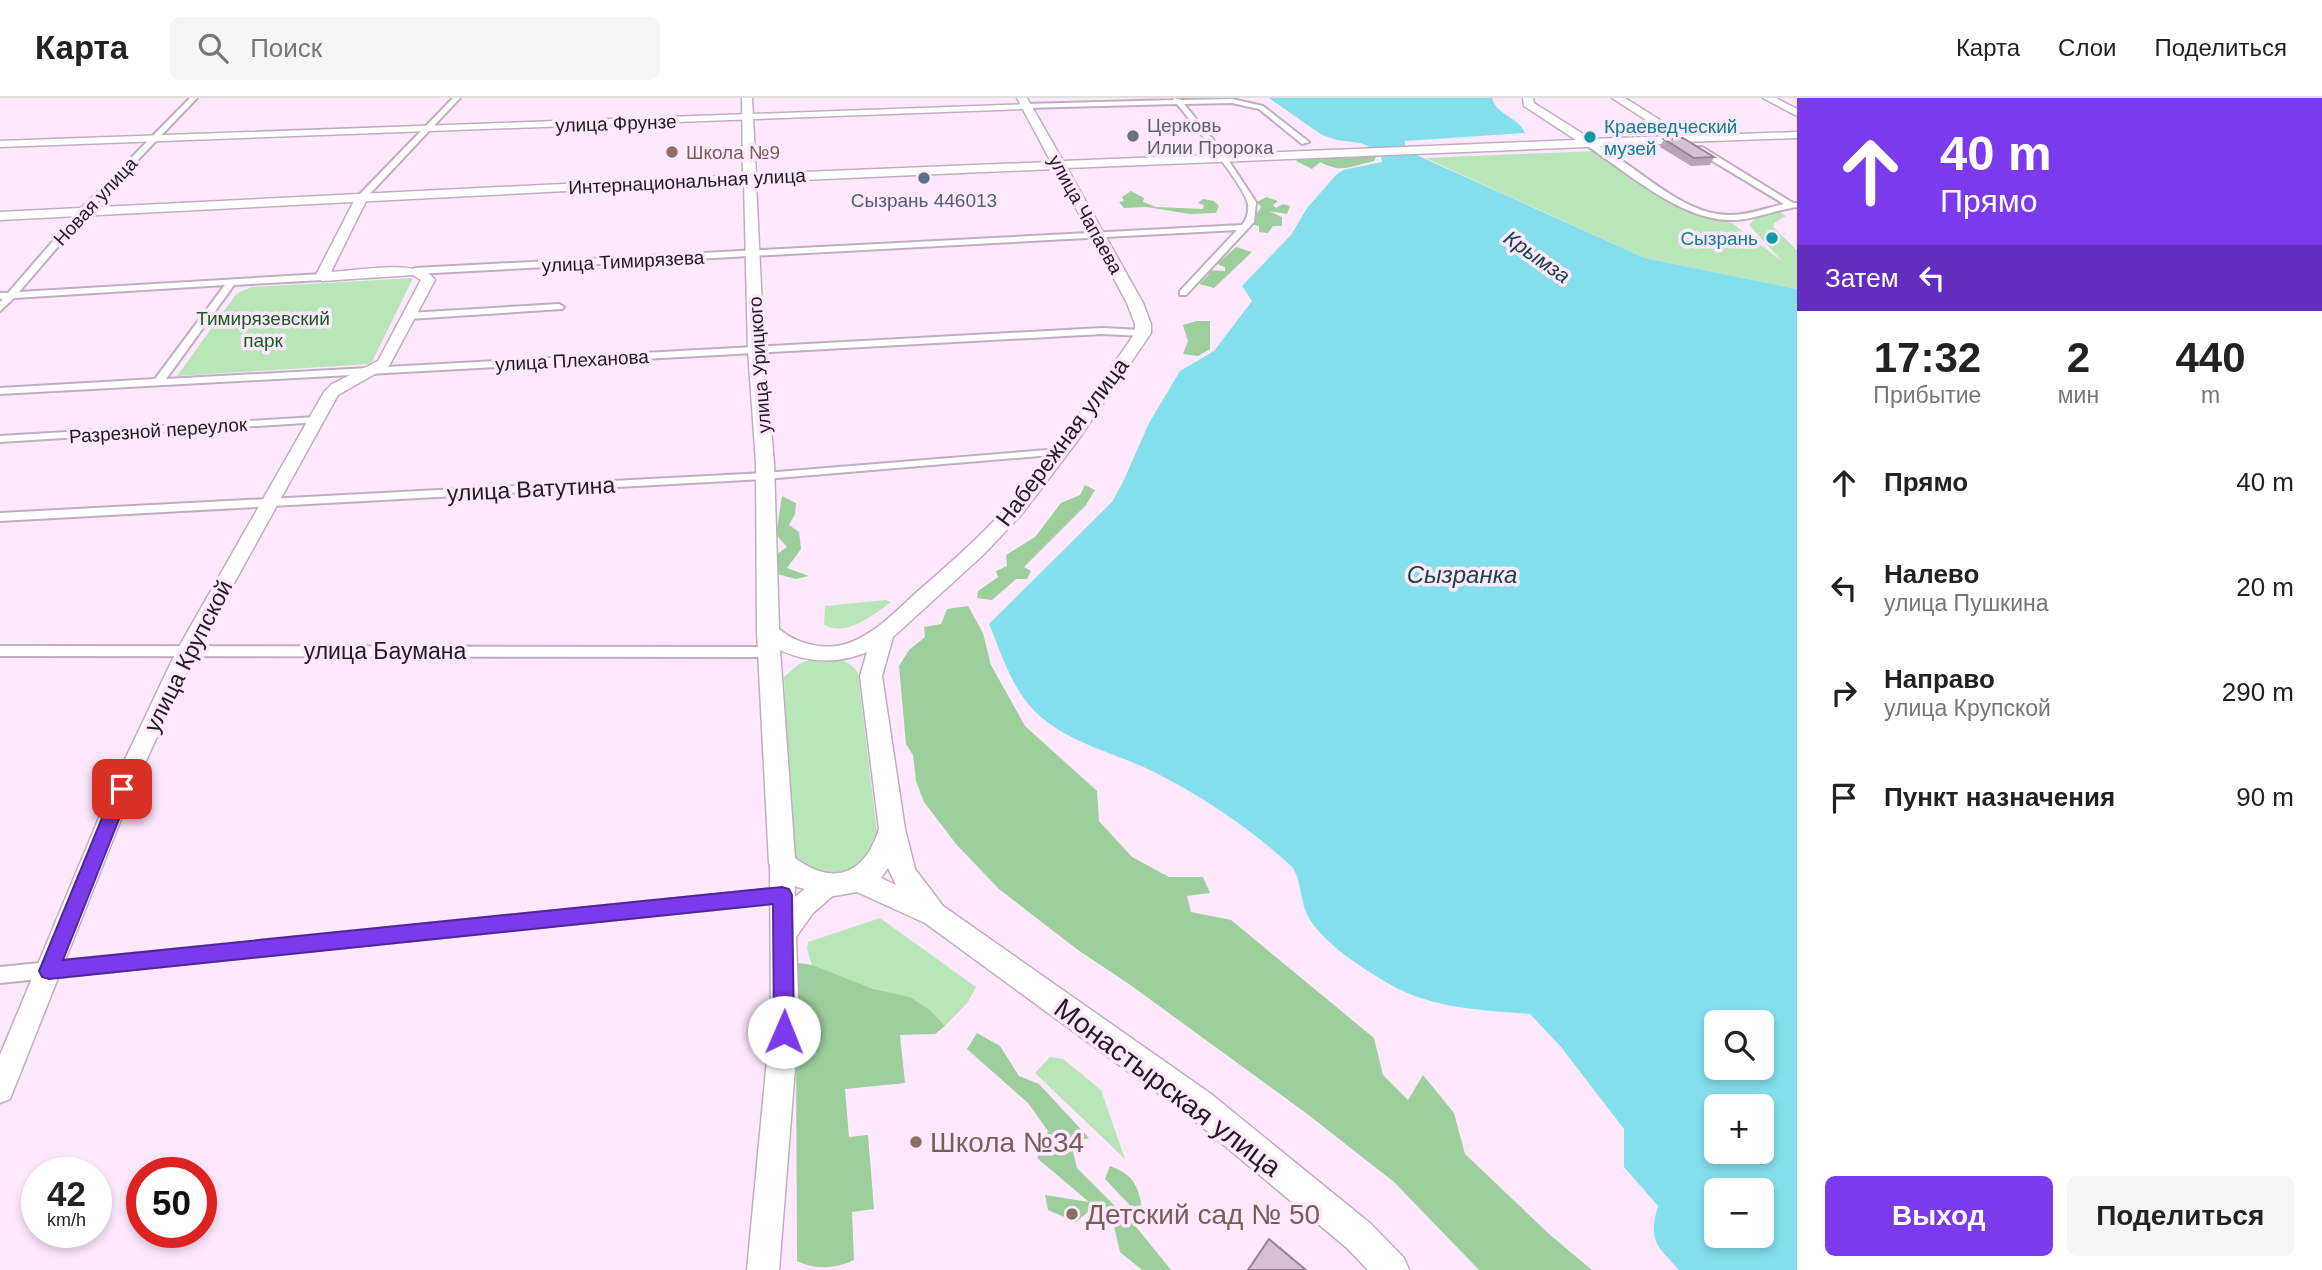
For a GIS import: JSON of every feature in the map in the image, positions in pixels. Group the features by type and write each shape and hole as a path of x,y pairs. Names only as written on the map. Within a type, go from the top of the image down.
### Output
{"main road":[{"name":"улица Урицкого","path":"747,98 772,684"},
{"path":"1528,98 1528,104 1589,144"},
{"path":"1617,98 1684,139"},
{"name":"улица Чапаева","path":"1024,102 1139,312 1143,332"},
{"name":"Интернациональная улица","path":"0,216 750,177 1684,139"},
{"name":"Набережная улица","path":"883,634 992,534 1060,452 1143,332"},
{"path":"769,642 812,652 842,652 883,634"},
{"path":"883,634 877,647 871,676 892,829 902,872 935,915"},
{"path":"812,652 792,661 772,684 782,863 800,876 827,886 860,881 935,915"},
{"path":"842,652 860,663 871,676"},
{"path":"860,881 882,857 892,829"},
{"name":"Монастырская улица","path":"935,915 1200,1105 1359,1236 1392,1270"}],"street":[{"name":"Новая улица","path":"0,308 83,212 194,98"},
{"path":"322,277 362,197 457,98"},
{"path":"1768,98 1797,113"},
{"name":"улица Фрунзе","path":"0,144 747,118 1024,102 1177,99 1252,104 1269,112 1305,142"},
{"path":"1177,99 1252,202 1251,220 1183,293"},
{"path":"1684,139 1797,135"},
{"path":"1684,139 1794,205"},
{"path":"1589,144 1704,214 1734,218 1773,207 1794,205"},
{"name":"улица Тимирязева","path":"0,296 1245,227"},
{"path":"332,393 339,386 376,371 384,363 428,280 425,275 415,271"},
{"path":"158,383 230,283"},
{"path":"410,316 559,307"},
{"name":"улица Плеханова","path":"0,391 1102,331 1143,332"},
{"path":"312,374 331,381 332,393"},
{"name":"улица Крупской","path":"0,1089 122,789 186,652 332,393"},
{"name":"Разрезной переулок","path":"0,439 316,420"},
{"name":"улица Ватутина","path":"0,517 765,476 1060,452"},
{"name":"улица Баумана","path":"0,651 186,652 769,642"},
{"path":"763,1270 783,1046 782,863"},
{"path":"783,935 804,905 827,886"},
{"path":"0,975 782,895"}],"green space":[{"path":"1596,151 1703,217 1732,223 1782,261 1749,225 1757,217 1777,210 1786,216 1774,223 1773,227 1797,250 1797,289 1645,258 1425,158"},
{"path":"1374,155 1374,161 1347,168 1335,168 1320,162 1312,169 1296,161 1299,158"},
{"path":"1131,191 1144,198 1143,202 1156,207 1203,209 1204,205 1198,203 1203,199 1214,201 1219,206 1216,213 1190,214 1146,207 1124,208 1119,202 1124,201 1122,197"},
{"path":"1266,197 1278,201 1273,205 1276,208 1283,204 1290,206 1287,214 1269,211 1282,217 1282,226 1273,226 1268,233 1259,232 1259,226 1250,224 1261,207 1257,202"},
{"path":"1236,247 1252,252 1214,288 1199,284 1209,274 1209,270 1225,271 1225,267 1217,264"},
{"name":"Тимирязевский парк","path":"413,278 371,364 177,376 237,293 252,287"},
{"path":"1210,321 1210,349 1198,356 1183,354 1188,341 1183,325"},
{"path":"1085,485 1095,490 1086,505 1024,567 1031,571 1027,579 1016,579 992,600 977,598 978,591 998,577 996,571 1007,566 1006,555 1035,537 1061,503 1080,495"},
{"path":"782,496 796,503 795,514 789,525 799,532 801,549 787,568 809,576 796,579 773,573 770,559 787,547 776,535"},
{"path":"886,600 891,602 859,623 842,628 824,625 825,606"},
{"path":"968,606 983,633 991,665 1025,726 1097,791 1099,821 1132,857 1169,877 1203,877 1210,893 1187,896 1191,912 1231,920 1374,1038 1383,1075 1408,1100 1423,1075 1454,1113 1465,1154 1549,1234 1592,1270 1479,1270 1394,1182 1306,1113 1078,950 999,889 956,844 924,802 916,781 913,755 906,744 899,666 909,650 925,637 924,627 941,624 947,609"},
{"path":"816,658 845,661 858,673 878,840 860,870 827,879 792,858 784,677 799,664"},
{"path":"880,918 976,987 968,1002 945,1026 931,1011 844,980 812,965 807,949 808,942"},
{"path":"799,963 812,965 873,989 910,997 931,1011 945,1026 935,1034 900,1035 905,1083 845,1089 849,1137 868,1135 874,1209 852,1212 854,1260 832,1267 811,1266 797,1261 793,971"},
{"path":"977,1033 1000,1046 1019,1076 1039,1084 1089,1138 1071,1143 1077,1168 1137,1228 1171,1270 1142,1270 1120,1252 1112,1218 1088,1212 1076,1222 1048,1210 1045,1195 1089,1202 1037,1158 1048,1131 1028,1103 967,1049"},
{"path":"1050,1057 1063,1059 1101,1090 1125,1159 1035,1073"},
{"path":"1110,1166 1127,1175 1136,1186 1143,1219 1105,1179"}],"water":[{"name":"Сызранка","path":"1269,98 1492,98 1498,109 1525,133 1405,141 1405,147 1412,153 1645,258 1797,289 1797,1270 1679,1270 1660,1248 1654,1235 1658,1206 1624,1167 1624,1129 1561,1047 1530,1014 1441,1004 1407,993 1356,963 1332,945 1313,924 1307,914 1294,869 1275,851 1225,814 1172,782 1066,734 1050,724 1035,712 1023,697 1004,662 989,624 1112,502 1149,423 1180,371 1214,351 1252,301 1242,286 1291,235 1307,208 1336,175 1343,170 1382,162 1380,152 1361,143 1322,135"}],"building":[{"path":"1683,138 1714,157 1694,158 1664,139"},
{"path":"1269,1239 1306,1270 1248,1270"}],"place":[{"name":"Церковь Илии Пророка","path":"1133,136"},
{"name":"Краеведческий музей","path":"1590,137"},
{"name":"Школа №9","path":"672,152"},
{"name":"Сызрань 446013","path":"924,178"},
{"name":"Сызрань","path":"1772,238"},
{"name":"Школа №34","path":"916,1142"},
{"name":"Детский сад № 50","path":"1072,1214"}],"route":[{"path":"122,789 49,971 782,895 784,1032"}],"water label":[{"name":"Крымза","path":"1537,257"}]}
